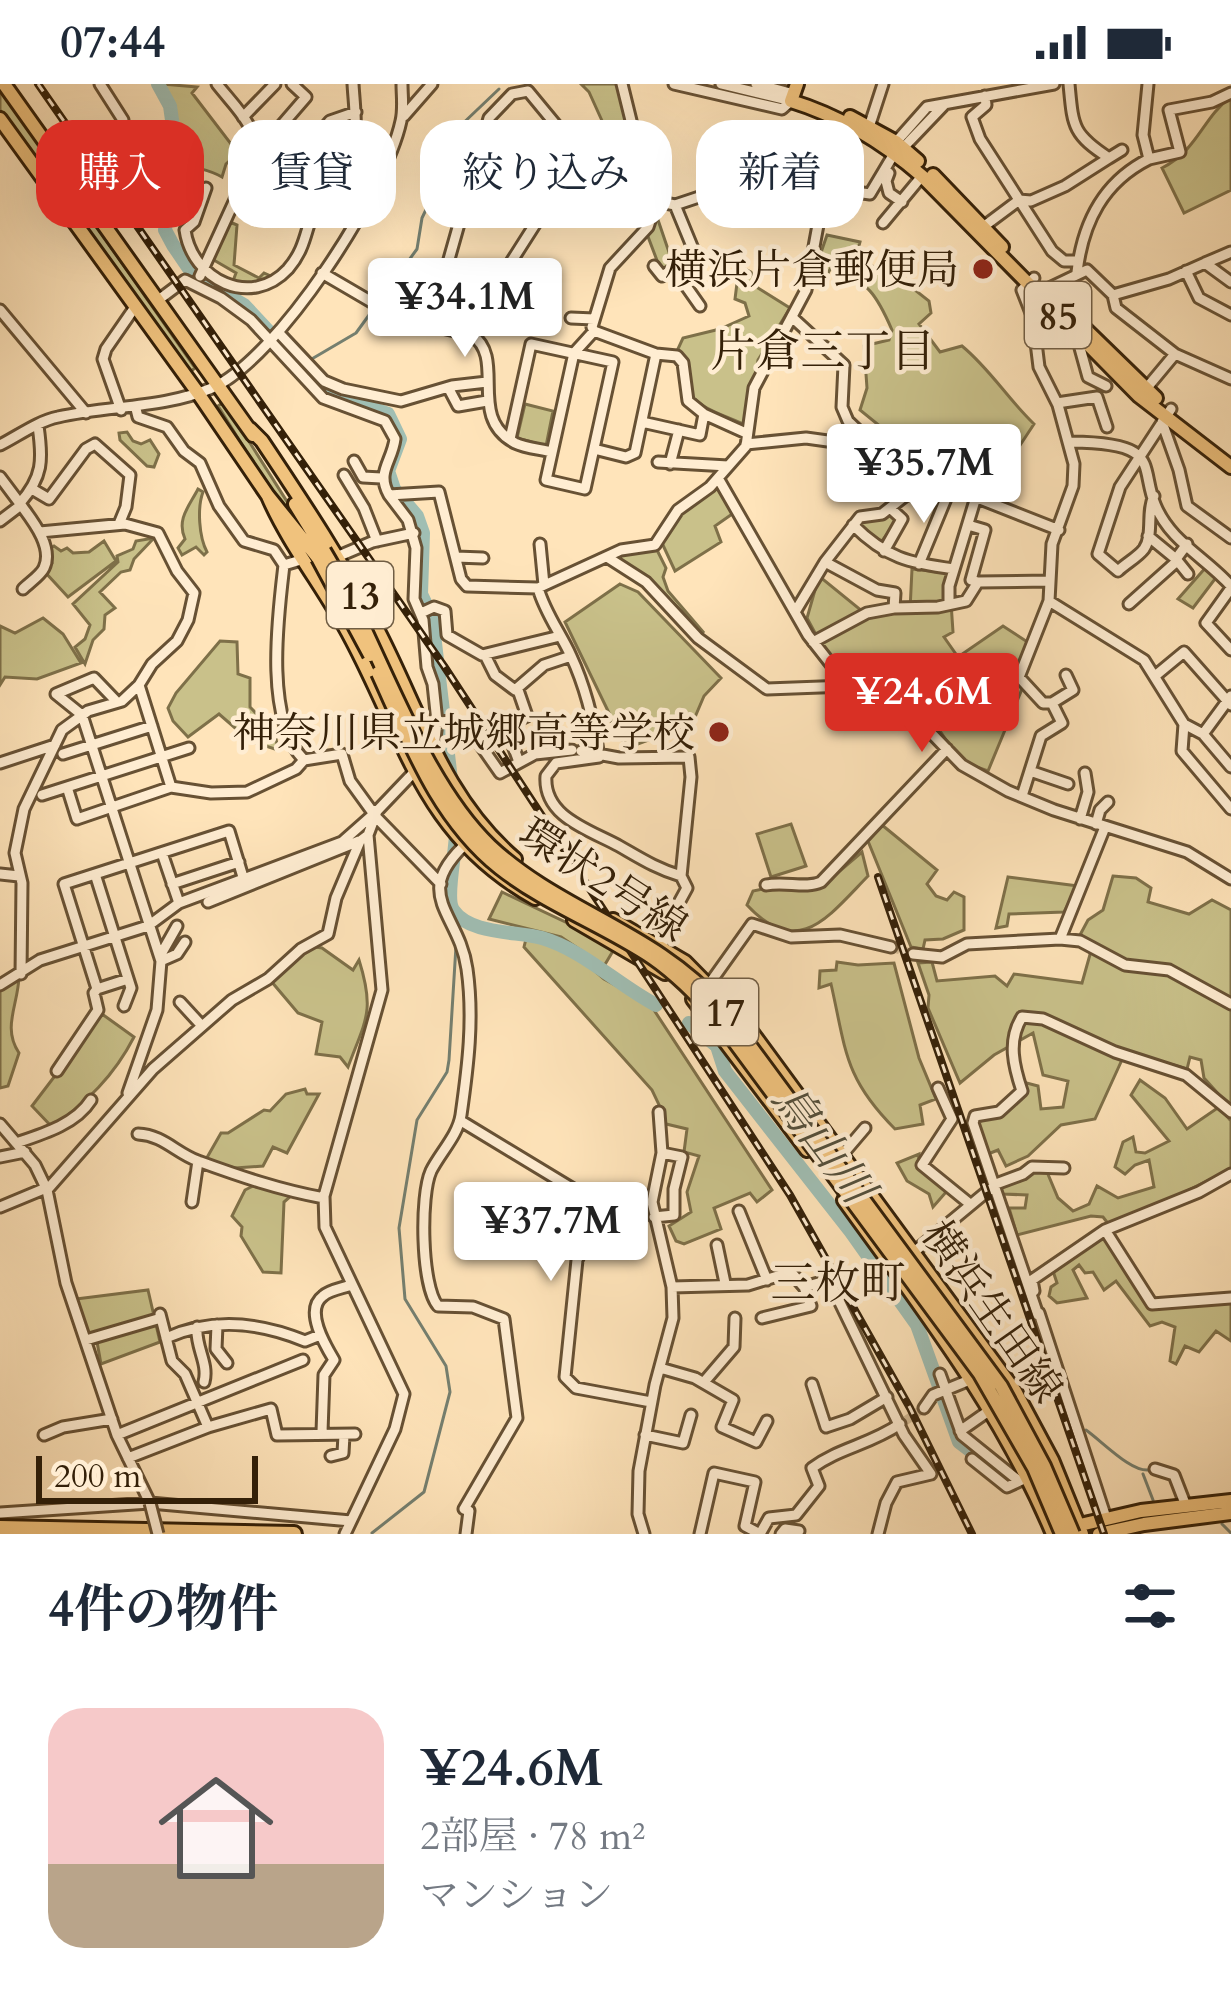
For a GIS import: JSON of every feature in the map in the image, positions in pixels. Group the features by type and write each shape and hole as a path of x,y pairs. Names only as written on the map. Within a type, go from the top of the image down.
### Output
{"highway":[{"path":"0,1528 294,1534"}],"main road":[{"name":"環状2号線","path":"4,84 36,128"},
{"name":"85","path":"795,89 841,120"},
{"name":"85","path":"795,89 869,127 898,148 983,227 1031,281"},
{"name":"環状2号線","path":"0,119 268,496 316,556"},
{"name":"85","path":"864,133 898,148 1167,415 1231,467"},
{"name":"環状2号線","path":"107,228 250,429 369,652 424,773 453,821 501,869 649,955 714,1014 980,1374 1070,1532"},
{"name":"85","path":"1042,292 1084,343 1139,396 1231,458"},
{"name":"横浜生田線","path":"250,429 339,556 434,753 469,813 536,878 662,948 710,982 744,1022 1015,1391 1052,1460 1070,1532"},
{"name":"横浜生田線","path":"316,556 413,772 440,817 464,845 514,886 666,973 694,1000 973,1378 1023,1479 1070,1532"},
{"path":"1070,1532 1106,1518 1231,1501"},
{"path":"1099,1534 1231,1513"}],"street":[{"path":"100,84 123,120"},
{"path":"217,84 245,120"},
{"path":"243,117 275,84"},
{"path":"286,120 306,97 292,84"},
{"path":"353,84 355,120"},
{"path":"402,84 402,120"},
{"path":"0,445 58,417 136,409 217,386 275,335 322,273 363,208 402,120 432,84"},
{"path":"503,84 512,94"},
{"path":"622,84 631,120"},
{"path":"674,84 782,109 795,89"},
{"path":"721,84 795,89"},
{"path":"756,84 795,89"},
{"path":"869,127 883,84"},
{"path":"864,193 870,194 927,107 1054,84"},
{"path":"1069,84 1073,129 1109,158"},
{"path":"1148,84 1143,134 1149,159"},
{"path":"488,120 512,94 528,91 553,120"},
{"path":"1042,292 1077,267 1099,200 1118,178 1149,159 1180,152 1169,110 1212,102 1231,93"},
{"path":"986,96 986,105 972,115 975,128 1052,251 1087,270 1113,295 1116,308 1175,354 1231,379"},
{"path":"333,120 356,112"},
{"path":"983,227 1018,200 1031,200 1065,186 1122,150"},
{"path":"886,169 889,193 902,202"},
{"path":"883,223 922,176"},
{"path":"206,188 185,236 202,272 215,280 248,287 281,275 302,250 310,228"},
{"path":"672,204 696,198"},
{"path":"654,266 662,276 696,256 675,205"},
{"path":"195,286 228,216"},
{"path":"458,228 442,284 482,294 492,292 533,228"},
{"path":"510,440 531,344 574,353 613,362 585,489 546,480 574,353 594,325 614,261 646,228"},
{"path":"396,494 439,492 467,586 541,586 607,556 655,545 678,510 742,454 754,388 806,290 817,228"},
{"path":"1113,295 1231,252"},
{"path":"1205,263 1231,282"},
{"path":"677,267 700,307"},
{"path":"1186,271 1199,298 1231,315"},
{"path":"322,273 399,318 481,341 488,355 487,401 492,419 510,440 552,452"},
{"path":"157,301 185,280 275,335 330,386 401,401 487,382"},
{"path":"1031,281 1022,290 1033,318 1039,367 1071,442 1073,485 1052,544 1049,601 1019,677 1043,704 1073,690 1066,675"},
{"path":"122,410 104,359 135,307"},
{"path":"0,310 86,413"},
{"path":"571,317 656,354 677,356 688,401 746,439 842,443 866,437"},
{"path":"794,319 844,365 842,407 848,421 917,487"},
{"path":"275,335 323,398 380,417 391,427 394,447 381,478"},
{"path":"1084,343 1080,348 1088,377 1106,386"},
{"path":"594,449 626,457 635,452 656,354"},
{"path":"1145,390 1175,354"},
{"path":"448,389 458,406 487,401"},
{"path":"1057,403 1097,397 1107,427"},
{"path":"136,409 138,417 167,427 184,451 200,463 219,506 244,542 274,550 284,565 275,664 280,704 297,753 304,760"},
{"path":"642,422 700,435 704,414"},
{"path":"1154,496 1147,509 1148,536 1143,550 1118,571 1098,554 1120,487 1167,415"},
{"path":"1167,415 1186,506 1231,538"},
{"path":"0,521 32,489 43,460 38,426"},
{"path":"679,430 664,463 728,466"},
{"path":"1071,442 1122,444 1136,451 1175,535 1230,583 1205,623 1231,650"},
{"path":"32,489 49,499 86,449 95,444 130,475 119,524"},
{"path":"0,985 40,960 148,926 178,903 342,842 434,753 436,722 421,613 414,598 414,533 396,494 381,478 363,477 354,461"},
{"path":"795,612 825,562 864,514 882,514 933,474 1059,530"},
{"path":"344,475 377,541"},
{"path":"0,477 40,532 46,561 23,589"},
{"path":"718,478 813,642 848,686"},
{"path":"919,564 952,484"},
{"path":"949,604 954,569 976,497"},
{"path":"884,551 902,519 891,508"},
{"path":"21,974 16,853 21,819 70,721 118,702 139,685 188,620 194,593 177,572 158,533 119,524 40,532"},
{"path":"854,525 884,551 919,564 954,569"},
{"path":"968,525 985,530 971,580 1049,581"},
{"path":"339,556 414,533"},
{"path":"1148,536 1188,574"},
{"path":"540,544 544,611 571,656 594,720 599,757"},
{"path":"1129,604 1187,544"},
{"path":"284,565 316,556"},
{"path":"607,556 646,582 698,638 766,688 848,686 912,713 962,765 1022,796 1186,852 1231,879"},
{"path":"456,557 483,558"},
{"path":"825,562 877,590 895,593 894,608"},
{"path":"813,642 868,613 966,601 978,582"},
{"path":"1049,601 1125,646 1155,676 1184,724 1203,734 1231,766"},
{"path":"421,613 434,607 445,610 448,635 485,655 495,675 518,690 527,716 477,740"},
{"path":"485,655 560,636"},
{"path":"1155,676 1184,652 1230,701 1203,734"},
{"path":"518,690 544,665 571,656"},
{"path":"118,702 94,678 56,694 82,715 160,958 158,1010 128,1093"},
{"path":"139,685 171,787"},
{"path":"1022,796 1041,736 1062,723 1052,703"},
{"path":"436,722 449,720 477,740 500,773 535,754 576,751 599,757"},
{"path":"1184,724 1182,751 1231,809"},
{"path":"0,763 91,745 152,726"},
{"path":"506,727 519,762"},
{"path":"42,795 189,748"},
{"path":"766,885 788,880 803,886 821,882 947,749"},
{"path":"67,787 77,819 171,787 247,792 296,769 304,760 342,754 350,781 370,810 441,884"},
{"path":"662,948 669,921 687,888 681,876 692,777 689,757 599,757 556,763 546,776 547,793 565,818 643,862 681,876"},
{"path":"1030,770 1063,783 1050,808"},
{"path":"1080,819 1088,792 1084,773"},
{"path":"1060,939 1101,825 1100,810 1108,802"},
{"path":"0,1207 47,1189 128,1093 232,1000 328,934 336,898 375,813"},
{"path":"466,1534 469,1511 464,1509 518,1412 504,1319 473,1306 438,1306 428,1280 426,1186 461,1121 473,1008 464,944 443,913 441,884 445,865 483,828"},
{"path":"97,989 64,884 229,831 243,877"},
{"path":"208,902 364,838"},
{"path":"346,1534 395,1429 404,1394 325,1227 324,1198 382,990 364,838"},
{"path":"162,853 178,903"},
{"path":"172,884 239,862"},
{"path":"0,874 19,876"},
{"path":"95,874 131,988 124,1006"},
{"path":"710,982 752,924 791,937 840,935 891,946"},
{"path":"160,958 177,926"},
{"path":"913,954 942,957 968,944 1080,941 1125,965 1169,970 1231,1004"},
{"path":"160,958 166,962 185,942"},
{"path":"56,1071 98,1010 97,989 128,979"},
{"path":"180,1002 202,1027"},
{"path":"1106,1518 973,1119 999,1112 1022,1091 1012,1054 1022,1017 1043,1019 1114,1052 1186,1076 1231,1112"},
{"path":"938,1088 952,1119 922,1166 970,1204"},
{"path":"16,1143 52,1133 92,1100"},
{"path":"644,1534 638,1493 651,1402 670,1335 672,1287 654,1217 654,1182 662,1153 659,1112"},
{"path":"461,1121 593,1201 597,1217 577,1260 565,1377 576,1388 651,1402"},
{"path":"0,1124 25,1152 47,1189 66,1282 117,1436 150,1503 158,1534"},
{"path":"842,1155 865,1128"},
{"path":"139,1134 166,1141 248,1181 324,1198"},
{"path":"0,1157 25,1152"},
{"path":"654,1217 674,1215 682,1157 662,1153"},
{"path":"192,1202 199,1161"},
{"path":"914,1252 996,1184 1032,1167 1064,1168"},
{"path":"1038,1315 1032,1280 1105,1230 1231,1174"},
{"path":"739,1211 767,1280"},
{"path":"1105,1230 1152,1304 1231,1298"},
{"path":"717,1245 725,1283"},
{"path":"672,1287 748,1285 791,1272 812,1306 762,1318"},
{"path":"804,1287 829,1280 931,1474 897,1482 878,1534"},
{"path":"322,1432 325,1375 334,1360 320,1335 319,1298 351,1285"},
{"path":"86,1340 161,1316 173,1364 185,1374 208,1427"},
{"path":"704,1382 734,1347 734,1318"},
{"path":"166,1338 218,1325 260,1325 304,1341 320,1335"},
{"path":"218,1325 216,1349 227,1363"},
{"path":"197,1327 195,1341 206,1369 204,1382"},
{"path":"117,1436 303,1360"},
{"path":"660,1368 704,1382 733,1400 722,1426 756,1442 766,1421"},
{"path":"940,1375 960,1431 1023,1479 1007,1487 972,1460"},
{"path":"924,1408 933,1395 973,1378"},
{"path":"812,1384 826,1427 850,1419 887,1396"},
{"path":"128,1458 271,1409 277,1435 350,1435 343,1453 331,1456"},
{"path":"960,1431 991,1409"},
{"path":"645,1435 683,1443 691,1415"},
{"path":"44,1435 112,1419"},
{"path":"700,1534 714,1473 755,1482 745,1526 760,1534 769,1518 796,1515 819,1486 812,1468 828,1456 873,1443 902,1423"},
{"path":"1154,1469 1174,1475 1186,1506"},
{"path":"0,1513 150,1503 351,1521"},
{"path":"781,1534 785,1529 800,1532"}],"shaded area":[{"path":"162,84 197,87 192,93 228,140 222,177 204,170 204,120 175,120"},
{"path":"581,84 618,84 628,120 602,120"},
{"path":"0,88 36,140 36,160 0,110"},
{"path":"1231,97 1231,190 1184,213 1162,168 1184,152"},
{"path":"228,226 237,228 234,265 259,278 264,273 273,277 251,285 233,281 236,273 212,259"},
{"path":"86,228 98,228 195,368 190,372"},
{"path":"650,228 661,228 673,264 661,271 647,234"},
{"path":"827,235 860,242 856,257 878,269 890,259 906,283 929,301 931,313 919,324 940,352 962,346 1034,424 1011,459 949,439 937,463 926,461 902,436 892,436 860,410 867,388 864,346 889,340 892,330 876,298 855,278 832,266 823,282 813,276"},
{"path":"745,269 758,288 790,308 758,360 747,426 692,396 677,351 683,338 749,316 745,303 735,299 738,275"},
{"path":"224,402 310,540 264,480 218,406"},
{"path":"525,404 553,411 546,446 517,438"},
{"path":"127,432 141,444 150,440 159,454 154,467 120,440 119,433"},
{"path":"718,483 735,512 715,526 721,542 675,571 662,543 680,511"},
{"path":"198,489 203,492 200,522 207,552 204,555 196,547 182,555 178,548 185,539 183,519"},
{"path":"891,512 899,518 879,545 857,524 862,517"},
{"path":"154,538 130,570 121,572 100,592 115,608 105,615 104,629 93,640 85,664 75,647 85,639 90,625 73,604 118,562 117,556 133,549 136,541"},
{"path":"104,541 116,561 68,597 44,571 52,563 49,549 54,546 61,551 89,552"},
{"path":"656,548 666,568 663,577 668,591 704,633 649,580 616,559"},
{"path":"1207,566 1218,575 1193,608 1178,599"},
{"path":"912,569 949,573 953,632 944,637 958,657 1003,626 1029,643 1015,673 1022,689 988,771 968,764 926,710 856,686 821,644 807,618 819,576 868,616 910,610"},
{"path":"620,584 638,592 721,678 704,696 692,724 638,744 614,738 610,715 565,622"},
{"path":"43,618 63,634 81,663 37,679 5,677 0,685 0,626 15,633"},
{"path":"220,641 237,642 238,674 250,678 250,707 275,733 278,750 250,741 219,714 188,737 173,721 168,708 176,693"},
{"path":"791,824 806,866 771,877 757,834"},
{"path":"882,825 937,870 927,884 936,896 947,900 954,892 964,897 964,930 925,940 923,949 911,947 868,841"},
{"path":"862,852 868,876 812,926 782,929 747,905 753,891 788,884 820,888"},
{"path":"1113,876 1136,878 1151,888 1148,902 1189,914 1212,900 1231,910 1231,1108 1204,1078 1201,1060 1190,1057 1187,1069 1126,1051 1095,1119 1061,1125 1028,1156 1006,1166 998,1150 988,1154 976,1123 1015,1105 1025,1094 1023,1082 1038,1086 1041,1109 1063,1107 1068,1081 1043,1075 1033,1033 994,1055 960,1083 928,1008 929,995 918,963 932,962 937,981 995,976 1007,986 1014,974 1082,983 1091,951 1080,935 1088,920 1103,910"},
{"path":"1008,877 1078,886 1064,912 1009,914 1007,926 996,928"},
{"path":"502,892 616,946 604,966 561,937 489,919"},
{"path":"526,939 554,945 580,958 604,979 650,1004 772,1190 757,1202 750,1193 714,1208 721,1229 684,1244 676,1241 669,1226 691,1212 687,1192 699,1156 684,1152 687,1129 662,1123 652,1090 524,947"},
{"path":"308,946 322,948 353,970 359,960 367,991 366,1015 348,1067 340,1057 316,1054 322,1022 298,1013 271,981"},
{"path":"837,962 894,963 919,1058 936,1099 920,1105 923,1124 895,1129 856,1078 831,984 819,988 820,971 836,970"},
{"path":"19,977 11,1025 19,1053 8,1086 0,1088 0,987"},
{"path":"102,1014 134,1037 99,1087 52,1127 32,1106"},
{"path":"1140,1080 1165,1098 1187,1129 1219,1107 1231,1121 1231,1169 1124,1222 1110,1226 1103,1217 1091,1216 1017,1235 1009,1208 1025,1208 1027,1195 1003,1194 1000,1188 1035,1171 1047,1172 1058,1198 1073,1211 1089,1204 1097,1186 1118,1198 1154,1187 1149,1160 1125,1174 1115,1167 1123,1142 1133,1137 1136,1152 1145,1153 1169,1141 1131,1095"},
{"path":"305,1089 307,1094 319,1094 287,1153 273,1147 263,1166 235,1168 205,1161 221,1133 270,1111 286,1094"},
{"path":"919,1154 918,1167 947,1191 933,1207 929,1194 907,1181 897,1163"},
{"path":"255,1185 292,1195 284,1202 281,1273 263,1272 232,1216 245,1190"},
{"path":"1106,1236 1151,1306 1231,1301 1231,1341 1216,1331 1199,1352 1185,1346 1176,1364 1170,1361 1175,1327 1162,1322 1150,1326 1116,1281 1104,1290 1093,1272 1085,1273 1079,1265 1073,1270 1087,1298 1057,1303 1049,1296 1057,1283 1053,1271"},
{"path":"148,1290 160,1342 101,1364 97,1342 89,1337 76,1299"}],"waterway":[{"name":"鳥山川","path":"158,84 170,106 175,141 165,230 194,276 244,305 326,393 388,414 400,439 388,471 394,489 417,516 423,533 421,594 432,617 451,780"},
{"path":"310,360 356,333 417,249 422,218 452,171 457,129 499,89"},
{"name":"鳥山川","path":"456,826 450,894 453,910 461,918 482,928 557,944 656,1005"},
{"path":"372,1533 424,1492 450,1392 446,1366 405,1299 399,1228 417,1120 447,1072 456,946"},
{"name":"鳥山川","path":"689,1023 717,1046 725,1071 917,1325 959,1442 1009,1480"},
{"path":"1086,1430 1126,1462 1149,1470"},
{"path":"1143,1474 1153,1500"},
{"path":"1222,1524 1231,1533"}],"tunnel":[{"path":"891,947 913,954"},
{"path":"905,1421 924,1408"}],"railway":[{"path":"38,84 444,666 790,1195 910,1408 972,1534"},
{"path":"878,877 1104,1534"}],"place":[{"name":"横浜片倉郵便局","path":"983,269"},
{"name":"神奈川県立城郷高等学校","path":"719,732"}],"district":[{"name":"片倉三丁目","path":"823,350"},
{"name":"三枚町","path":"838,1282"}]}
